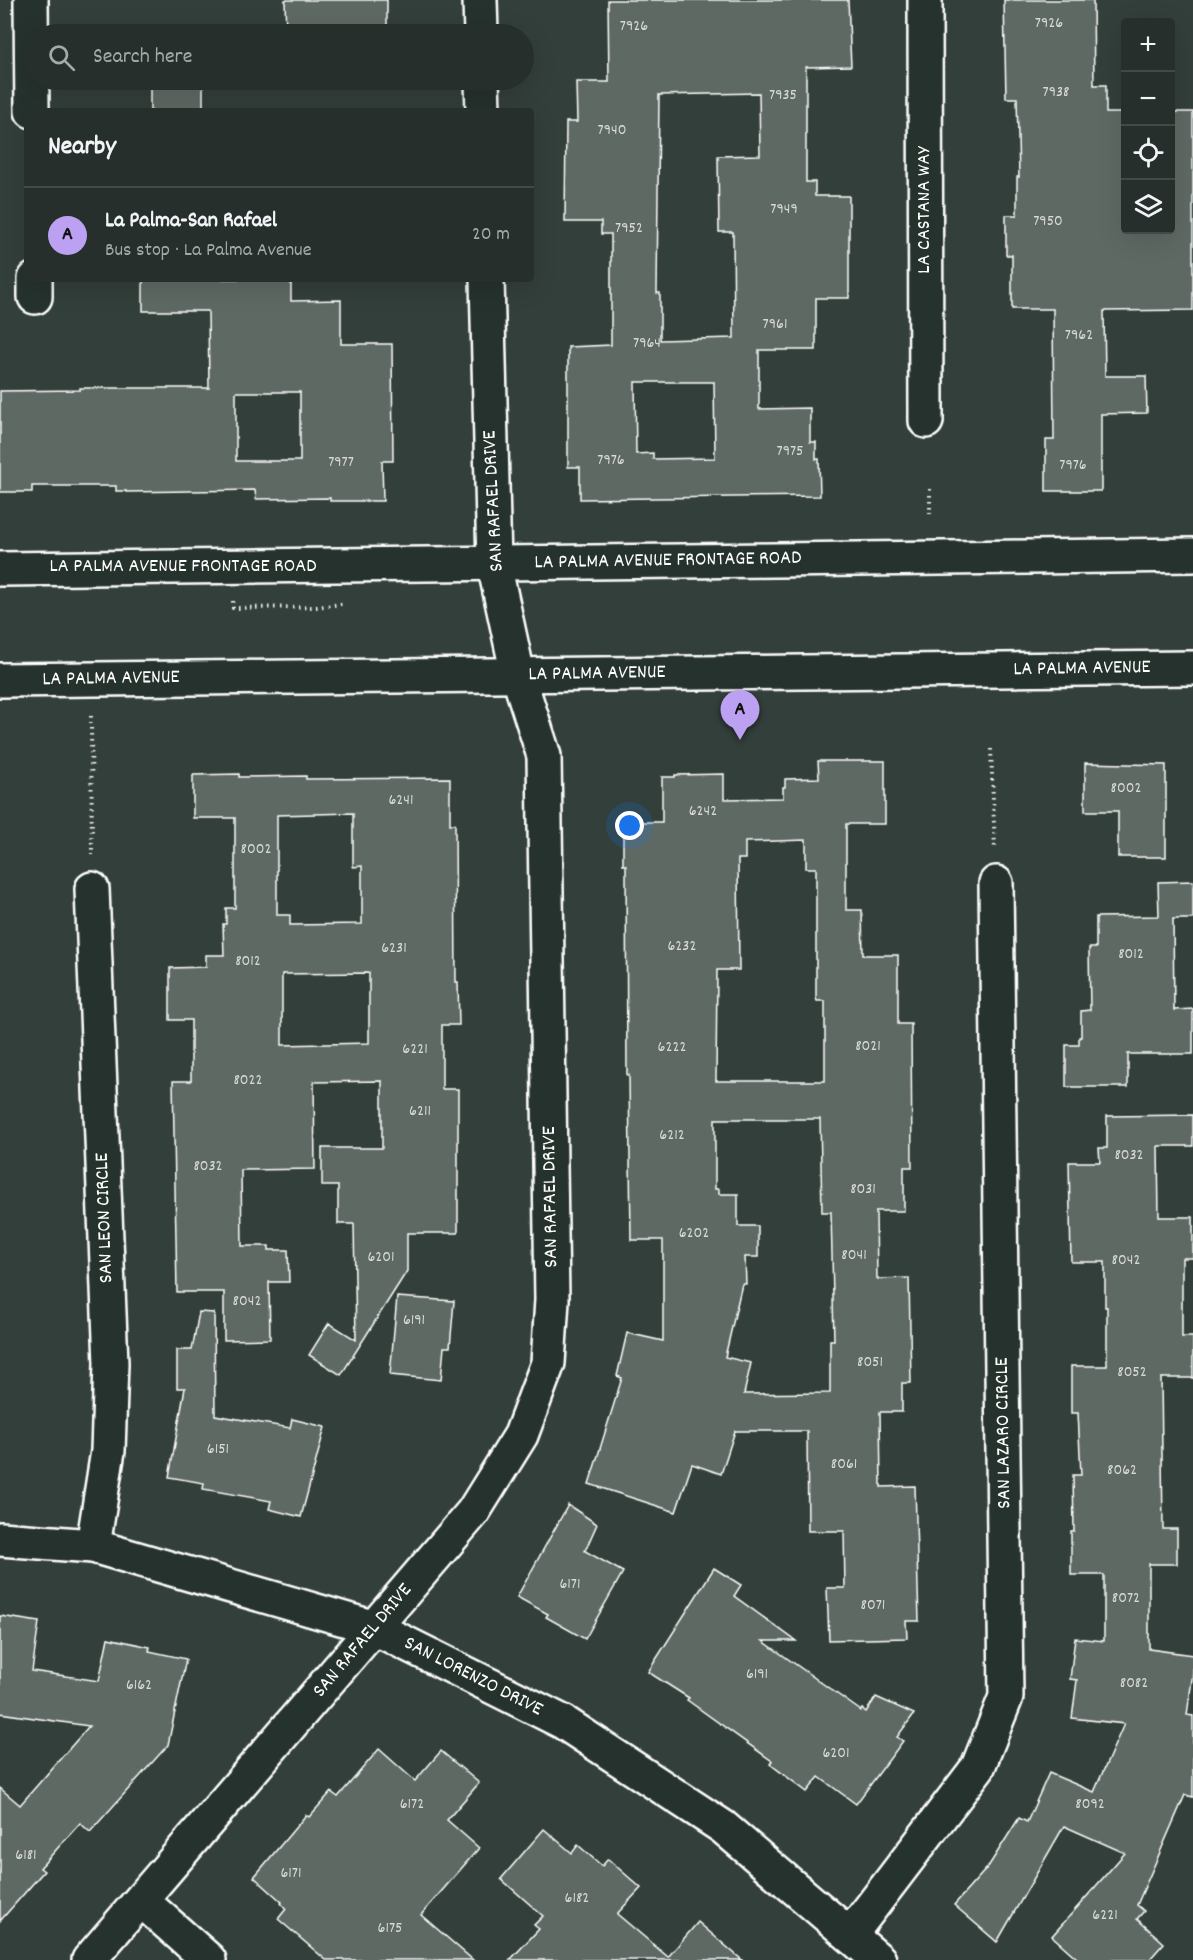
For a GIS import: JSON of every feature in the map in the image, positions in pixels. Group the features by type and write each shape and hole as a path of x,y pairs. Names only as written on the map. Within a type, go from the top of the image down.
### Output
{"street":[{"path":"31,0 31,24"},
{"path":"480,0 481,24"},
{"name":"LA CASTANA WAY","path":"925,0 926,421"},
{"path":"32,90 32,108"},
{"path":"482,90 483,108"},
{"name":"SAN RAFAEL DRIVE","path":"89,1960 473,1512 521,1436 548,1363 552,1300 544,756 519,675 494,564 487,282"},
{"name":"LA PALMA AVENUE FRONTAGE ROAD","path":"0,569 1193,555"},
{"name":"LA PALMA AVENUE","path":"0,680 1193,668"},
{"name":"SAN LAZARO CIRCLE","path":"850,1935 978,1767 1006,1697 996,883"},
{"name":"SAN LEON CIRCLE","path":"92,889 111,1363 108,1451 93,1546"},
{"name":"SAN LORENZO DRIVE","path":"0,1539 93,1546 375,1628 573,1729 723,1827 879,1960"},
{"path":"141,1900 209,1960"}],"path":[{"path":"930,489 930,514"},
{"path":"90,680 92,889"},
{"path":"991,749 996,883"}],"building":[{"path":"285,0 387,0 387,24 286,24"},
{"path":"608,0 848,0 851,66 806,67 806,182 815,182 815,196 849,196 849,298 816,298 816,350 759,350 759,409 810,408 810,442 816,442 820,496 580,499 580,467 568,467 568,347 611,345 611,234 601,234 601,222 565,222 566,122 577,122 576,82 609,82","holes":["759,93 760,155 718,156 719,232 733,232 734,338 660,340 660,293 657,293 659,95","635,382 714,382 715,458 653,459 653,453 636,454"]},
{"path":"1004,0 1093,0 1094,85 1106,85 1106,113 1121,113 1121,234 1175,234 1175,112 1193,112 1193,310 1104,311 1105,376 1146,376 1147,413 1101,414 1101,491 1046,491 1046,440 1054,440 1053,309 1012,309 1012,255 1006,255 1006,215 1017,215 1017,177 1019,177 1017,98 1006,98"},
{"path":"150,90 203,90 203,108 150,108"},
{"path":"143,282 291,282 291,301 341,300 341,344 392,344 393,461 382,461 383,501 330,501 330,498 256,499 255,490 126,492 116,491 116,486 32,486 32,492 0,492 0,391 80,390 80,388 209,388 208,311 143,311","holes":["236,392 300,392 300,461 236,461"]},
{"path":"818,761 885,761 885,824 846,824 846,910 862,910 863,955 898,955 898,1024 911,1024 912,1167 904,1167 904,1211 876,1211 877,1279 909,1278 911,1383 902,1383 902,1412 880,1412 881,1487 915,1486 919,1621 906,1621 907,1638 829,1640 827,1588 845,1588 844,1531 808,1531 807,1431 735,1431 721,1474 692,1464 676,1512 589,1484 622,1378 617,1376 627,1333 663,1341 663,1240 631,1240 626,865 623,865 623,822 662,822 662,777 724,774 724,799 783,798 785,779 819,778","holes":["806,840 806,868 816,868 816,998 817,1001 825,1001 825,1081 716,1081 717,970 739,970 738,859 745,859 745,842","715,1119 820,1119 822,1212 831,1212 834,1340 830,1340 830,1393 744,1394 751,1363 725,1357 742,1284 746,1284 745,1257 758,1257 758,1226 738,1226 738,1194 719,1194 719,1189 715,1189"]},
{"path":"1085,763 1166,765 1166,857 1118,857 1118,811 1085,811"},
{"path":"193,775 306,776 306,779 450,778 450,824 455,824 456,982 458,982 459,1025 442,1025 442,1089 458,1089 458,1233 407,1233 407,1271 341,1375 309,1355 329,1323 356,1340 354,1224 338,1224 338,1186 322,1186 322,1148 382,1148 382,1081 314,1082 315,1169 241,1170 242,1246 269,1246 269,1250 288,1250 289,1282 269,1282 270,1339 224,1340 224,1292 177,1292 173,1081 191,1081 191,1020 170,1020 170,968 206,967 206,955 224,955 223,924 226,924 226,908 235,908 235,818 193,818","holes":["353,813 353,867 362,866 362,924 290,925 290,915 277,915 277,815","369,973 369,1043 282,1045 282,974"]},
{"path":"1193,881 1193,919 1173,919 1174,1010 1193,1009 1193,1054 1128,1054 1128,1087 1066,1087 1066,1045 1079,1045 1081,1011 1090,1010 1089,948 1096,948 1096,917 1159,916 1158,882"},
{"path":"1193,1115 1193,1146 1158,1146 1159,1217 1193,1217 1193,1258 1182,1258 1182,1337 1193,1337 1193,1378 1161,1378 1163,1529 1177,1529 1177,1564 1149,1564 1149,1649 1193,1655 1187,1715 1193,1716 1193,1797 1185,1795 1137,1905 1144,1911 1137,1919 1164,1943 1149,1960 1079,1960 1052,1936 1125,1853 1064,1826 997,1942 954,1905 988,1867 1019,1818 1027,1822 1049,1773 1094,1792 1124,1724 1072,1718 1077,1680 1070,1679 1075,1638 1104,1641 1104,1575 1071,1575 1071,1531 1074,1531 1073,1475 1081,1475 1078,1413 1071,1413 1071,1366 1107,1366 1107,1307 1105,1307 1105,1262 1071,1262 1069,1162 1100,1162 1099,1148 1107,1148 1107,1116"},
{"path":"397,1297 454,1301 450,1347 444,1347 441,1380 390,1375"},
{"path":"199,1312 214,1313 215,1415 290,1428 292,1419 325,1427 301,1517 269,1509 271,1501 203,1489 204,1483 169,1477 185,1388 177,1388 177,1350 192,1350"},
{"path":"568,1505 597,1524 585,1551 623,1572 585,1639 546,1617 548,1614 517,1597"},
{"path":"714,1568 741,1585 734,1596 796,1641 763,1641 861,1711 862,1709 866,1712 876,1697 914,1714 897,1737 903,1741 856,1804 819,1777 807,1792 770,1764 772,1761 687,1700 689,1698 648,1672"},
{"path":"0,1616 39,1622 32,1671 99,1681 108,1638 150,1647 149,1651 186,1659 168,1745 90,1832 80,1823 40,1868 44,1871 0,1921 0,1788 20,1805 89,1726 0,1713"},
{"path":"379,1749 415,1781 441,1751 479,1783 447,1820 479,1848 421,1915 473,1960 326,1960 278,1919 286,1909 282,1902 254,1877 306,1815 309,1817 331,1792 338,1797"},
{"path":"544,1829 572,1853 578,1845 602,1866 608,1859 641,1888 617,1914 668,1957 698,1922 742,1960 510,1960 539,1929 534,1925 543,1916 501,1879"}],"place":[{"name":"La Palma-San Rafael","path":"740,740"}]}
